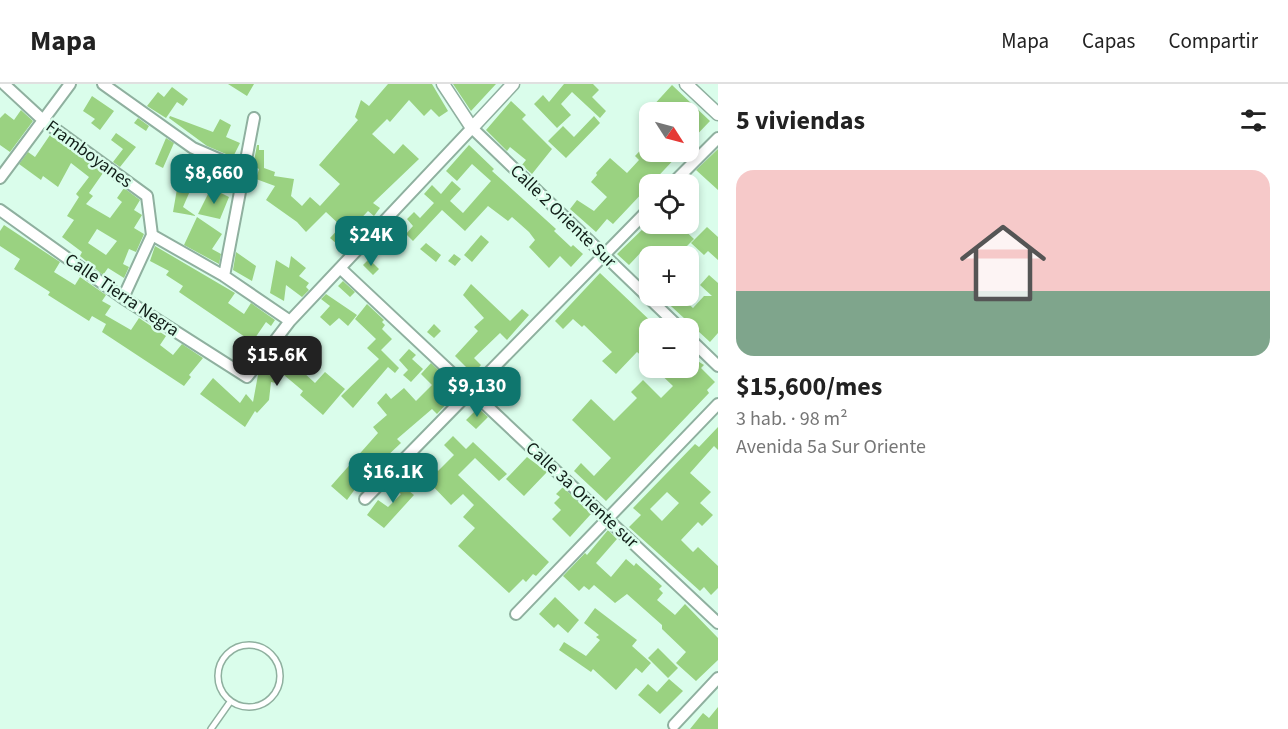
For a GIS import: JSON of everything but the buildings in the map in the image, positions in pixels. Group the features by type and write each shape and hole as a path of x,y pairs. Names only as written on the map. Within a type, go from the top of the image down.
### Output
{"street":[{"name":"Framboyanes","path":"4,84 44,121 147,196 152,235"},
{"path":"0,178 70,84"},
{"path":"103,84 193,148 244,170"},
{"path":"443,84 472,128"},
{"path":"123,298 152,235 224,276 290,321 513,84"},
{"path":"686,84 718,114"},
{"path":"224,276 254,118"},
{"name":"Calle 2 Oriente Sur","path":"472,128 669,318"},
{"path":"682,174 718,138"},
{"name":"Calle Tierra Negra","path":"0,210 123,298 247,377 290,321"},
{"path":"365,499 639,219"},
{"name":"Calle 3a Oriente sur","path":"340,268 718,623"},
{"path":"699,348 718,366"},
{"path":"516,614 718,404"},
{"path":"674,725 718,678"}],"lane":[{"path":"250,645 268,651 280,669 280,680 271,699 251,708 231,702 224,695 218,676 224,657 231,650 250,645"},
{"path":"211,729 231,702"}]}
